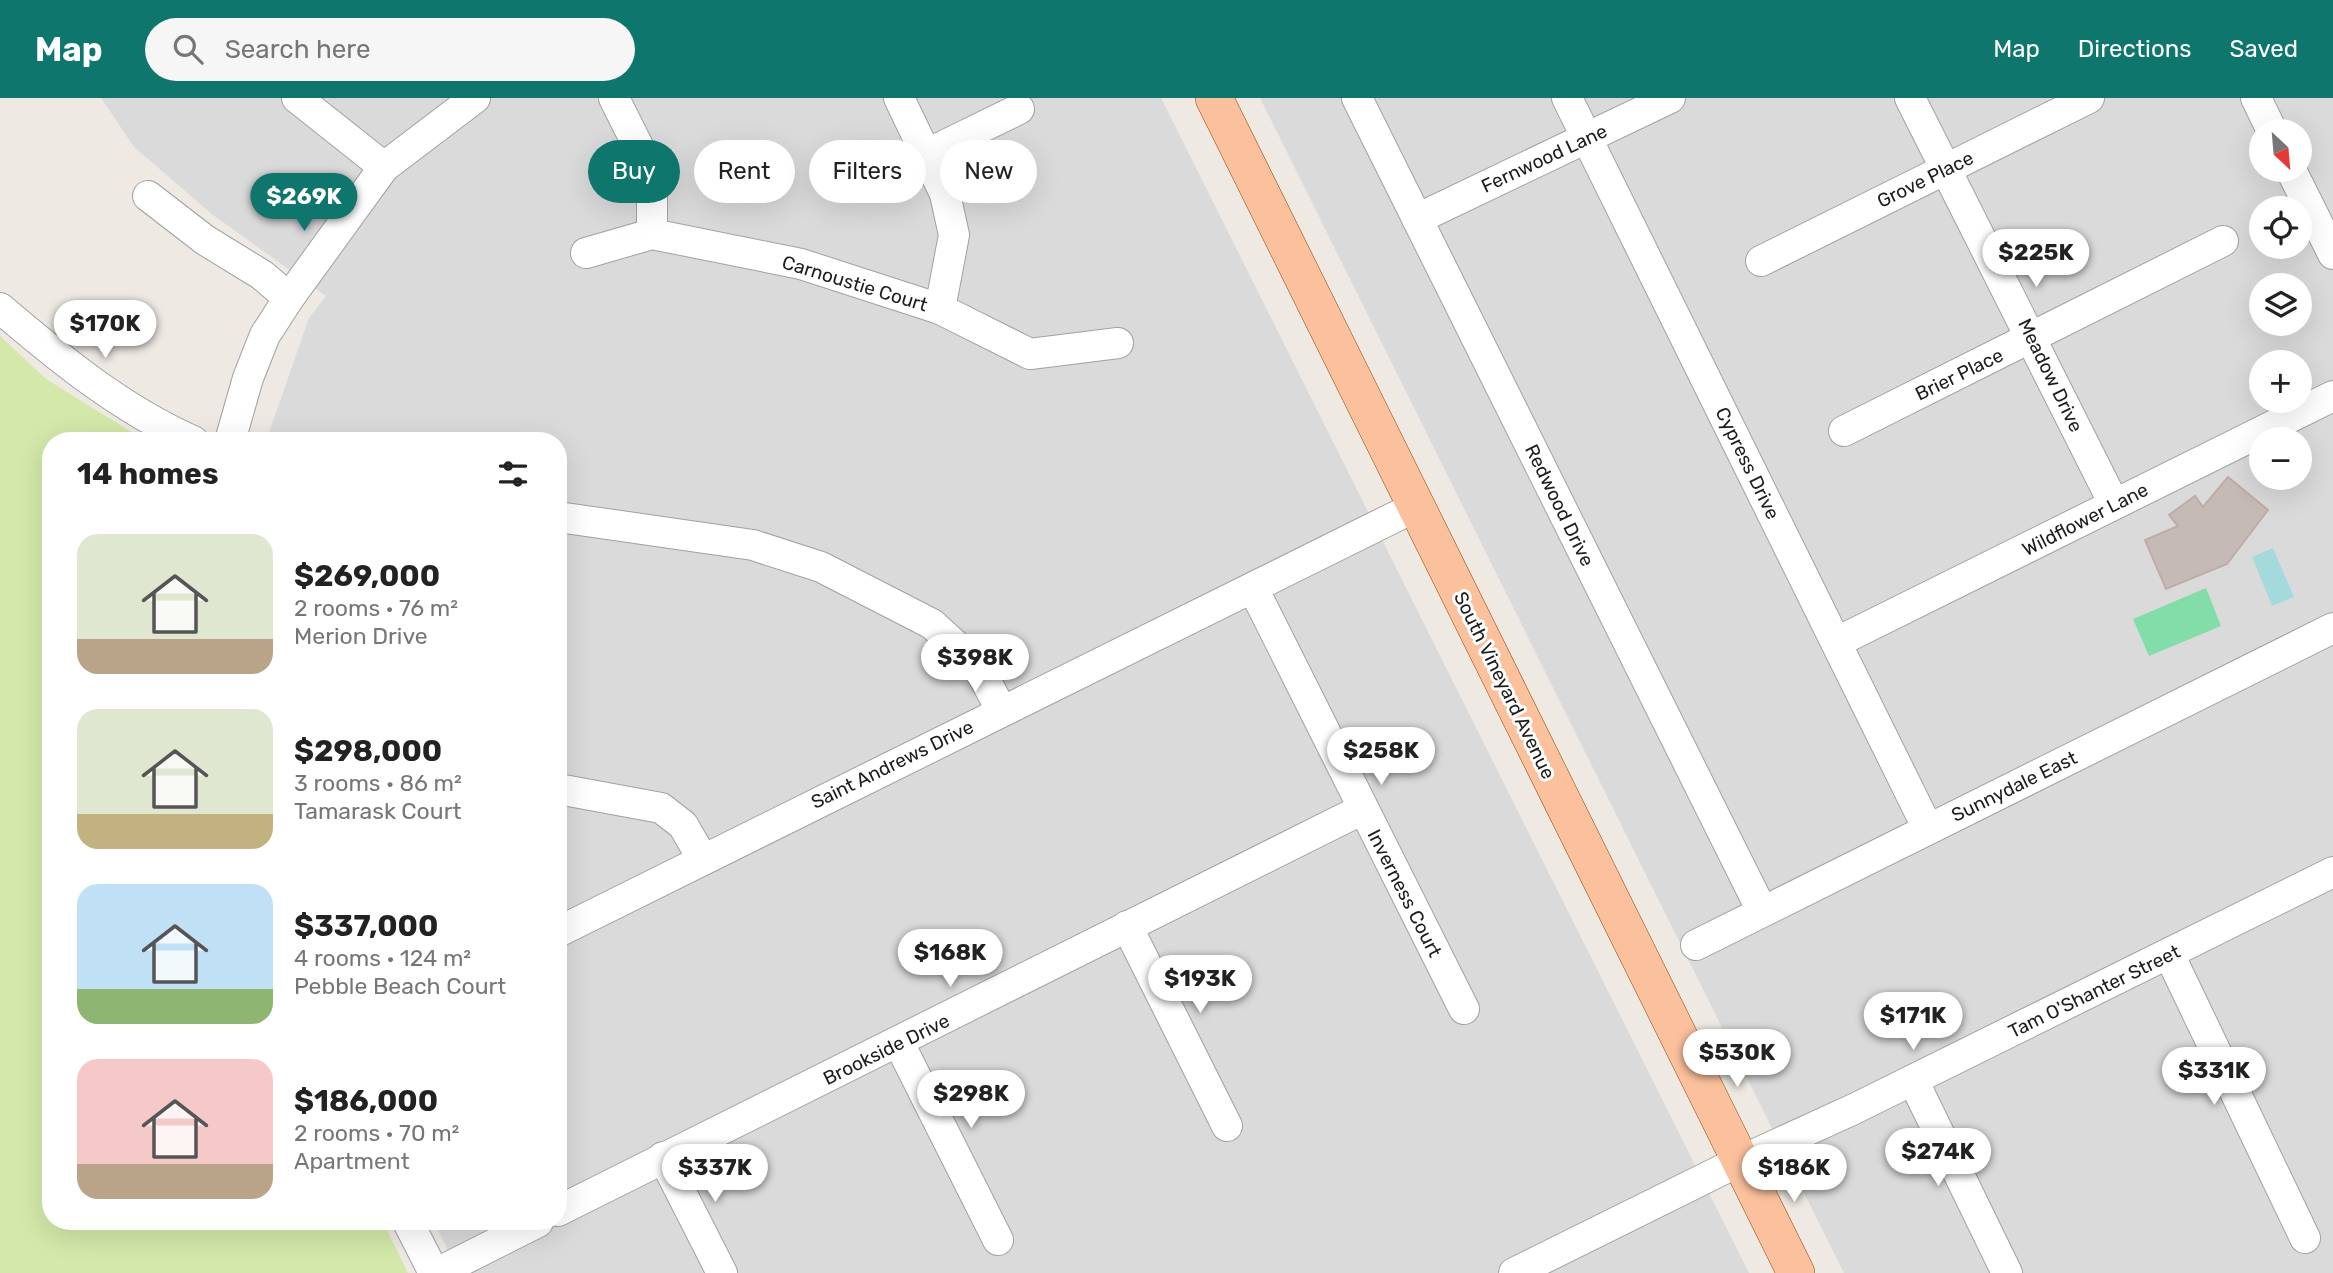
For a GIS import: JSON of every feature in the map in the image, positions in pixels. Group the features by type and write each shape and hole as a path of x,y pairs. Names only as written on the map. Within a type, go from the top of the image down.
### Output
{"main road":[{"name":"South Vineyard Avenue","path":"1214,98 1796,1273"}],"street":[{"path":"297,98 384,167"},
{"path":"233,432 248,378 261,346 289,298 384,167 475,98"},
{"path":"614,98 643,156 652,183 652,234"},
{"path":"899,98 945,194 954,235 940,309"},
{"name":"Redwood Drive","path":"1357,98 1762,912"},
{"name":"Cypress Drive","path":"1567,98 1928,829"},
{"name":"Fernwood Lane","path":"1417,219 1670,98"},
{"name":"Meadow Drive","path":"1910,98 2114,504"},
{"name":"Grove Place","path":"1761,261 2089,98"},
{"path":"2256,98 2266,119"},
{"path":"927,154 1019,109"},
{"path":"2297,182 2333,254"},
{"path":"148,196 205,240 262,275 289,298"},
{"name":"Carnoustie Court","path":"586,253 652,234 802,264 940,309 1030,354 1118,343"},
{"name":"Brier Place","path":"1844,430 2223,241"},
{"path":"0,308 101,388 173,432"},
{"name":"Wildflower Lane","path":"1837,642 2333,396"},
{"name":"Saint Andrews Drive","path":"567,927 702,858 1417,506"},
{"path":"567,518 753,545 821,567 932,624 978,666 1001,710"},
{"name":"Inverness Court","path":"1253,588 1464,1009"},
{"name":"Sunnydale East","path":"1696,945 2333,628"},
{"path":"567,791 661,808 683,825 702,858"},
{"name":"Brookside Drive","path":"567,1206 899,1043 1363,809"},
{"name":"Tam O'Shanter Street","path":"1514,1273 2333,873"},
{"path":"1127,926 1227,1126"},
{"path":"2169,954 2305,1238"},
{"path":"899,1043 998,1240"},
{"path":"1913,1080 2007,1273"},
{"path":"663,1157 722,1273"},
{"path":"412,1230 436,1273 522,1230"}],"shaded area":[{"path":"101,98 1161,98 1749,1273 459,1273 438,1230 567,1230 567,432 269,432 309,318 326,296 213,215 134,147"},
{"path":"1260,98 2333,98 2333,1273 1844,1273"}],"green space":[{"path":"0,336 46,379 131,432 42,432 42,1230 387,1230 408,1273 0,1273"},
{"path":"2206,588 2221,626 2149,656 2133,619"}],"water":[{"path":"2273,548 2294,597 2272,606 2252,557"}],"building":[{"path":"2228,477 2268,510 2227,564 2166,589 2145,540 2178,526 2169,515 2195,496 2203,507"}]}
